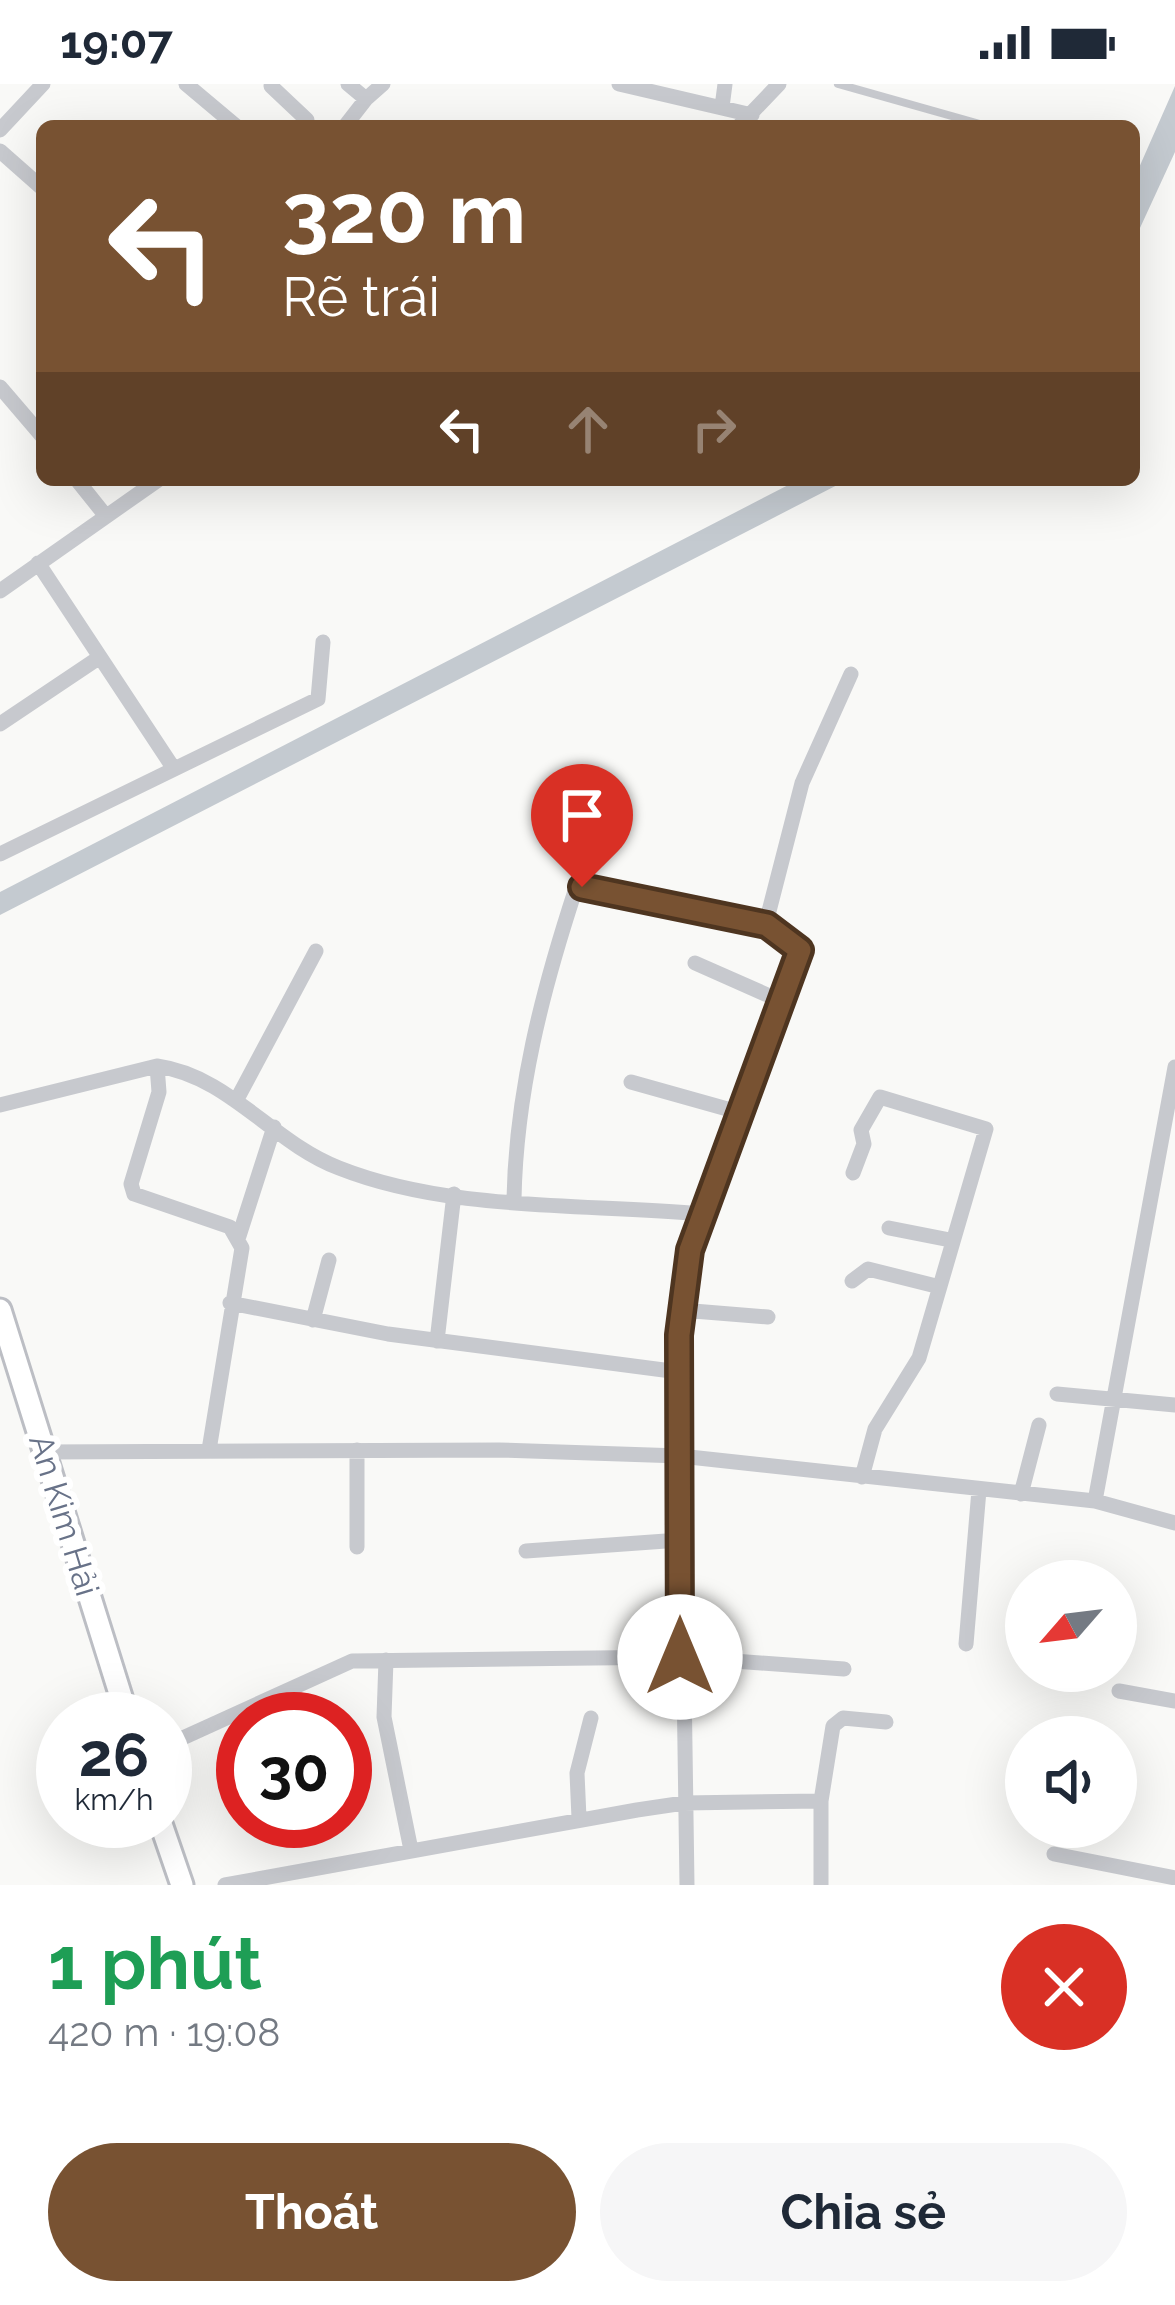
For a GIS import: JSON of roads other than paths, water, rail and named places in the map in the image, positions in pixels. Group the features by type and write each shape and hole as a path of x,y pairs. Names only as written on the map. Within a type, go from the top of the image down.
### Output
{"street":[{"path":"0,130 43,84"},
{"path":"186,84 229,120"},
{"path":"348,84 366,99"},
{"path":"350,120 383,84"},
{"path":"620,84 722,107 745,120 779,84"},
{"path":"722,107 725,84"},
{"path":"271,86 304,120"},
{"path":"0,152 36,183"},
{"path":"0,387 36,429"},
{"path":"82,486 105,515"},
{"path":"0,591 149,486"},
{"path":"38,563 175,769"},
{"path":"0,854 318,699 323,642"},
{"path":"0,724 100,656"},
{"path":"767,925 802,783 851,674"},
{"path":"514,1199 519,1106 542,993 574,890 582,887 767,925 800,950 690,1250 681,1310 680,1657 687,1885"},
{"path":"236,1101 316,951"},
{"path":"695,963 781,1001"},
{"path":"0,1105 157,1066 194,1074 334,1166 454,1194 702,1214"},
{"path":"157,1066 159,1092 131,1184 134,1194 230,1227 242,1247 208,1450"},
{"path":"1095,1501 1167,1143 1175,1067"},
{"path":"631,1082 738,1112"},
{"path":"853,1173 864,1144 861,1130 880,1096 982,1125 986,1136 936,1286 919,1358 875,1429 862,1477"},
{"path":"239,1236 274,1127"},
{"path":"437,1341 454,1194"},
{"path":"889,1228 950,1240"},
{"path":"313,1320 329,1260"},
{"path":"852,1281 868,1270 936,1286"},
{"path":"230,1303 437,1341 679,1372"},
{"name":"An Kim Hải","path":"0,1310 120,1692"},
{"path":"681,1310 768,1317"},
{"path":"1057,1394 1175,1405"},
{"path":"1021,1494 1039,1425"},
{"path":"357,1450 357,1547"},
{"path":"44,1452 357,1450 680,1456 1095,1501 1175,1523"},
{"path":"966,1644 979,1490"},
{"path":"526,1551 680,1540"},
{"path":"192,1734 341,1665 386,1660 680,1657 844,1669"},
{"path":"386,1660 384,1717 411,1850"},
{"path":"1124,1692 1175,1702"},
{"path":"580,1818 577,1773 591,1718"},
{"path":"820,1885 821,1801 833,1726 843,1718 886,1722"},
{"path":"225,1885 684,1803 821,1801"},
{"path":"169,1848 182,1885"},
{"path":"1054,1854 1175,1878"}],"lane":[{"path":"838,84 966,120"}]}
